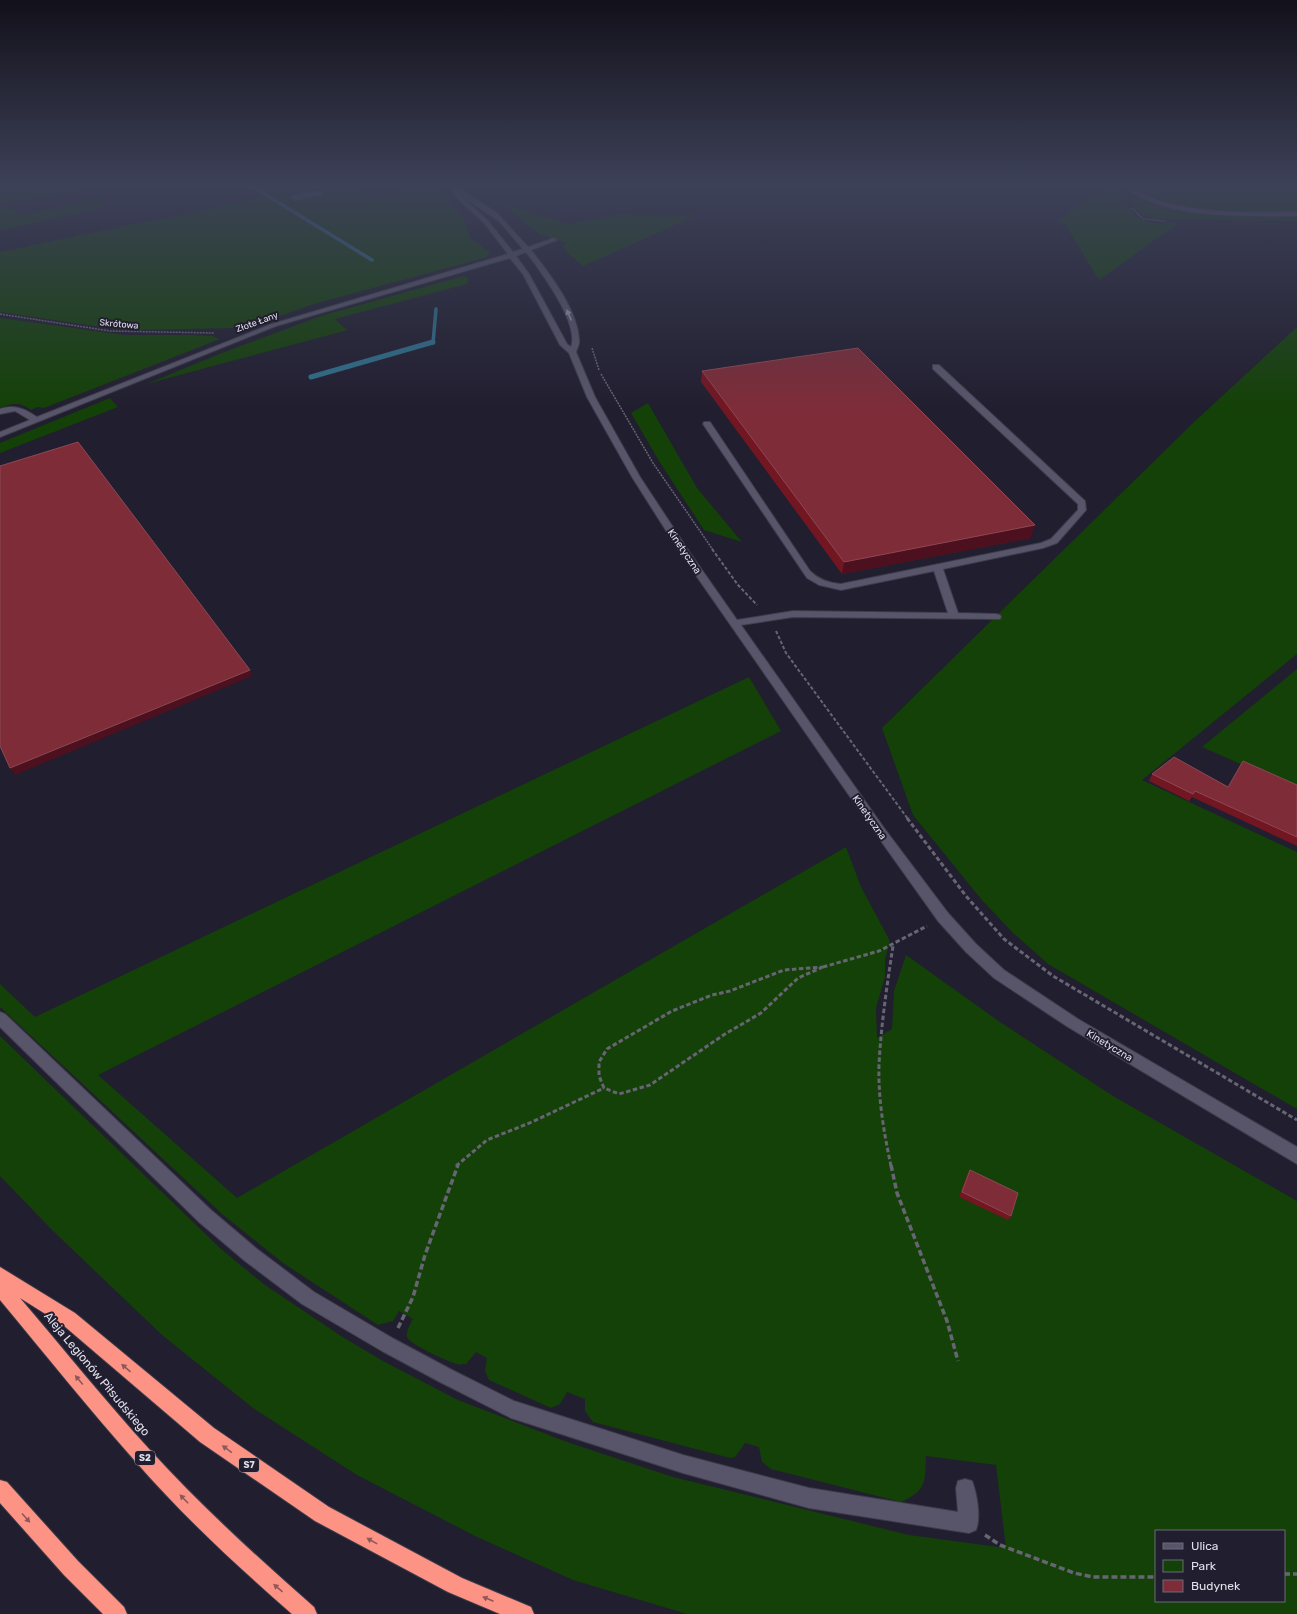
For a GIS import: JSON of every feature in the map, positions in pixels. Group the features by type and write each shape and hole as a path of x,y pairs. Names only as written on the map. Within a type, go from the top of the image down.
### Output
{"highway":[{"name":"S7","path":"0,1274 69,1319 207,1435 322,1514 455,1585 524,1614"},
{"name":"Aleja Legionów Piłsudskiego","path":"0,1286 143,1456 255,1569 307,1614"},
{"path":"0,1489 72,1568 117,1614"}],"street":[{"name":"Złote Łany","path":"0,435 274,326 329,308 507,257"},
{"name":"Kinetyczna","path":"513,257 530,280 564,345 572,352 591,397 636,477 684,551 880,831 943,917 971,948 999,974 1025,992 1073,1023 1297,1156"},
{"name":"Kinetyczna","path":"533,257 547,277 571,319 576,340 572,352"},
{"path":"707,424 807,573 817,581 832,586 841,587 1049,544 1082,510 1082,503 936,367"},
{"path":"0,412 9,408 18,408 36,420"},
{"path":"938,568 954,616"},
{"path":"735,623 793,614 996,617"},
{"path":"0,1018 205,1216 250,1255 308,1298 388,1345 511,1409 683,1464 809,1498 969,1523 965,1488"}],"path":[{"name":"Skrótowa","path":"0,314 110,331 136,333 205,332 220,334 236,340"},
{"path":"591,345 601,374 637,440 688,517 737,583 762,609 777,632 786,653 966,896 1004,939 1053,976 1297,1120"},
{"path":"823,967 784,970 672,1011 607,1049 599,1062 599,1076 604,1088 619,1094 650,1085 726,1034 761,1013 798,978 823,967 879,952 943,917"},
{"path":"894,945 885,1000 879,1066 883,1129 897,1193 947,1321 958,1361"},
{"path":"388,1345 413,1297 425,1255 456,1166 487,1140 532,1122 604,1088"},
{"path":"969,1523 1000,1545 1074,1573 1093,1577 1155,1577"},
{"path":"1285,1574 1297,1574"}],"green space":[{"path":"0,257 486,257 314,304 259,323 235,328 137,330 109,328 0,312"},
{"path":"573,257 603,257 583,266"},
{"path":"1085,257 1131,257 1099,280"},
{"path":"464,276 468,279 467,284 335,319 347,330 146,384 222,353 324,315"},
{"path":"0,318 124,335 193,335 212,336 220,339 44,408 37,407 31,410 16,404 0,408"},
{"path":"1297,327 1297,654 1142,780 1297,852 1297,1109 1048,964 1012,932 981,899 913,815 882,728 1193,423"},
{"path":"110,398 118,407 0,453 0,443"},
{"path":"648,403 697,488 742,542 704,530 659,461 631,413"},
{"path":"1297,669 1297,789 1202,747"},
{"path":"749,677 781,731 98,1075 237,1198 846,847 861,887 890,941 885,960 885,977 876,1008 877,1038 892,1029 894,991 906,955 1000,1022 1113,1096 1297,1201 1297,1614 687,1614 573,1580 475,1536 357,1475 253,1408 162,1335 51,1229 0,1176 0,1036 221,1249 265,1285 341,1336 383,1361 458,1400 567,1442 673,1477 909,1535 1006,1548 996,1465 926,1456 925,1479 923,1484 916,1493 901,1502 771,1469 762,1462 759,1447 745,1443 735,1457 730,1458 593,1422 585,1411 585,1399 567,1392 560,1404 551,1408 489,1380 485,1371 487,1358 476,1352 466,1364 458,1364 453,1363 415,1344 407,1337 408,1328 413,1319 399,1311 393,1321 378,1325 283,1263 222,1214 0,1007 0,984 35,1017"}],"building":[{"path":"858,348 1035,525 844,562 702,371"},
{"path":"78,442 250,670 10,768 0,746 0,466"},
{"path":"1174,757 1228,787 1243,761 1297,785 1297,837 1195,791 1193,794 1152,774"},
{"path":"970,1170 1018,1193 1011,1216 962,1192"}],"waterway":[{"path":"368,257 372,260"},
{"path":"433,343 436,309"},
{"path":"311,377 433,342"}]}
